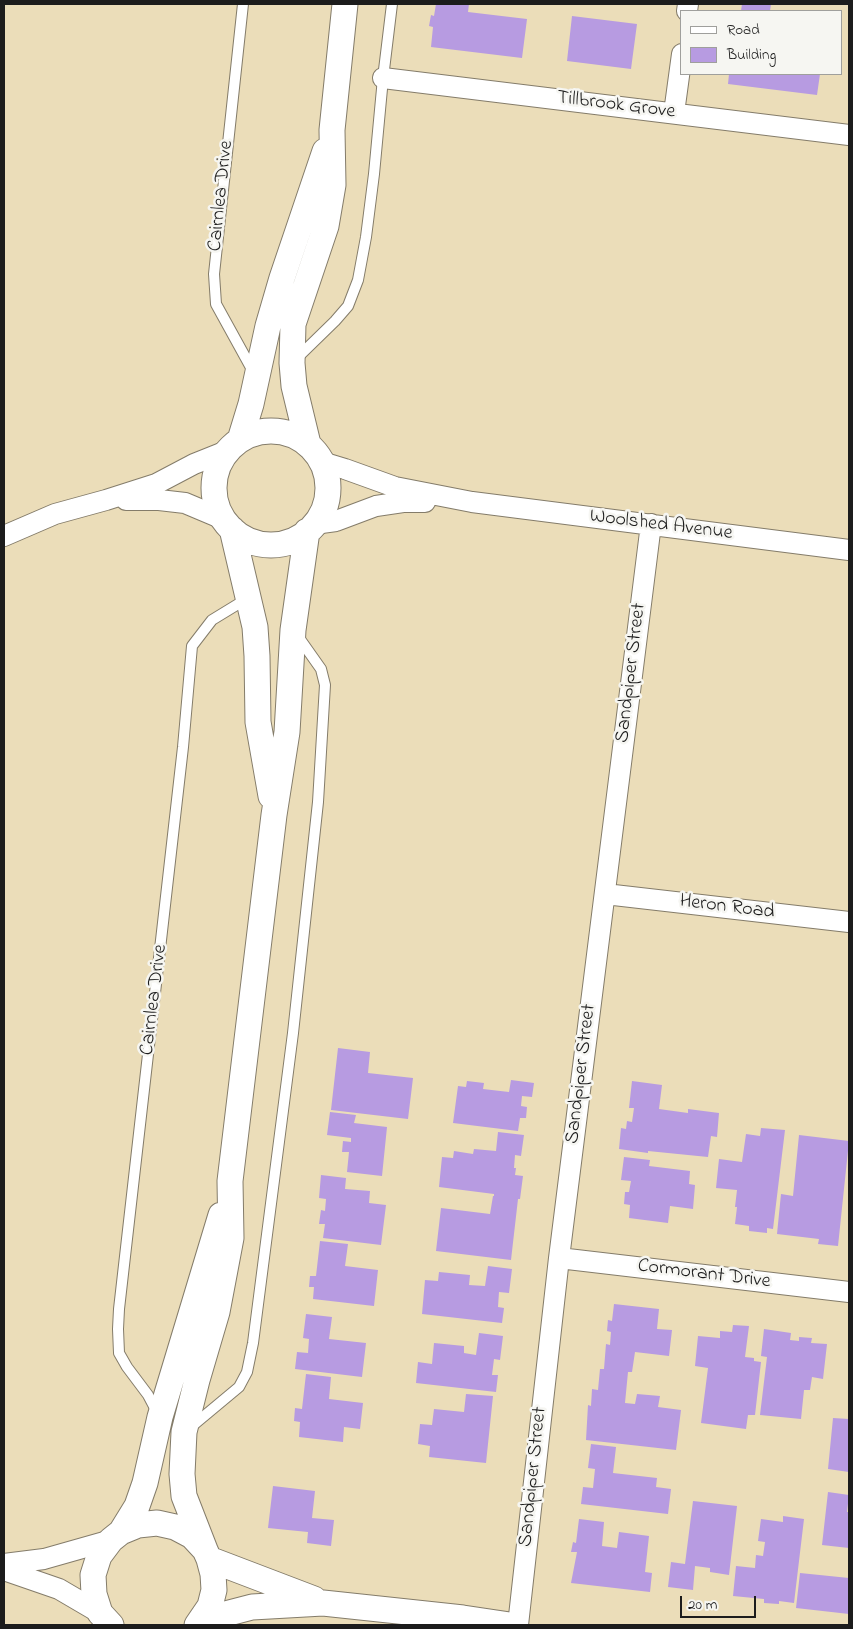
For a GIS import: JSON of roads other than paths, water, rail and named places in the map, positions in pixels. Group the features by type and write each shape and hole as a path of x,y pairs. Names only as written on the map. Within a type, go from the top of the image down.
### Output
{"street":[{"path":"106,500 159,500 185,503 228,524 246,539 261,544 277,544 293,540 311,528 323,510 327,494 327,478 315,453 294,386 292,363 293,324 326,226 332,185 332,130 345,4"},
{"path":"674,114 680,69"},
{"name":"Tillbrook Grove","path":"383,78 849,135"},
{"path":"274,815 258,722 255,627 228,524 216,502 214,483 219,465 234,445 251,404 268,326 282,278 332,130"},
{"path":"4,536 54,514 156,484 257,432 274,431 292,435 315,453"},
{"name":"Woolshed Avenue","path":"315,453 351,471 395,488 472,502 849,550"},
{"name":"Woolshed Avenue","path":"311,528 376,506 403,502 472,502"},
{"name":"Sandpiper Street","path":"518,1625 559,1258 651,524"},
{"path":"200,1622 210,1606 214,1590 213,1574 184,1496 182,1474 184,1432 217,1312 231,1238 230,1182 274,815 287,732 293,630 311,528"},
{"name":"Heron Road","path":"605,894 849,922"},
{"path":"106,1621 94,1594 93,1575 99,1556 137,1506 145,1483 160,1417 230,1182"},
{"name":"Cormorant Drive","path":"559,1258 849,1292"},
{"path":"4,1564 52,1557 116,1536 138,1524 157,1522 175,1527 192,1536 207,1555 323,1603"},
{"path":"4,1570 59,1589 106,1621"},
{"path":"200,1622 252,1607 323,1603 510,1625"}],"lane":[{"name":"Cairnlea Drive","path":"243,4 214,274 216,304 257,378"},
{"path":"292,363 335,322 348,306 358,280 372,192 392,4"},
{"name":"Cairnlea Drive","path":"160,1417 148,1395 119,1353 119,1309 183,748 192,646 212,620 248,598"},
{"path":"184,1432 239,1387 247,1372 253,1343 294,1023 318,802 325,685 321,669 293,630"}]}
